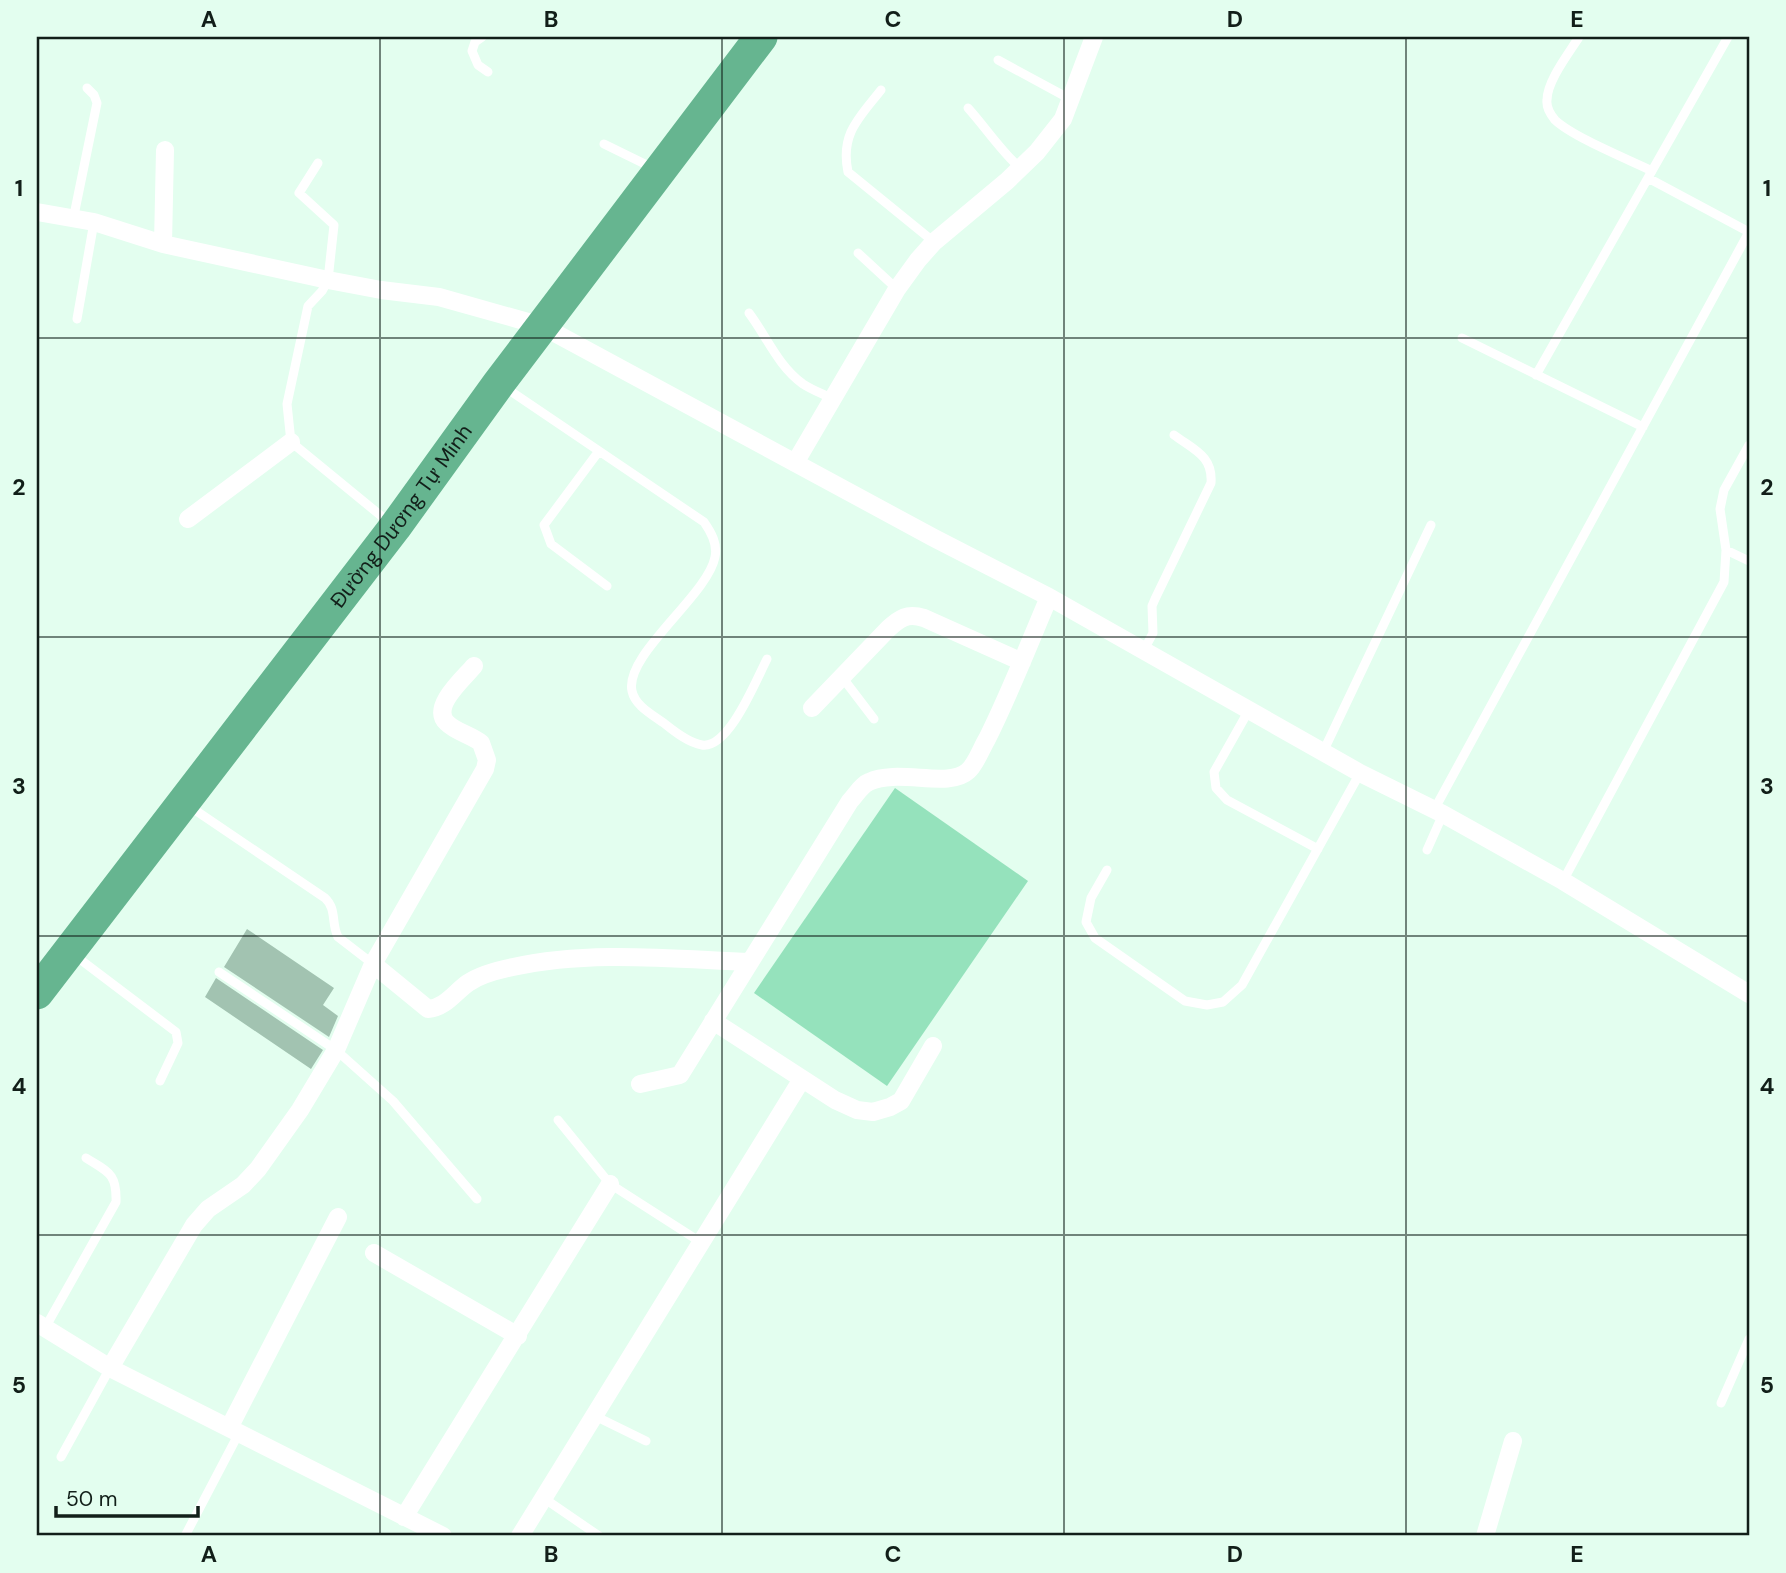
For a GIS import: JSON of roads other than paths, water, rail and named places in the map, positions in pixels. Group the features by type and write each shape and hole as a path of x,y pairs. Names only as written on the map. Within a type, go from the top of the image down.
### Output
{"highway":[{"name":"Đường Dương Tự Minh","path":"37,993 395,527 499,383 761,37"}],"street":[{"path":"795,463 897,289 934,242 1037,152 1063,119 1094,37"},
{"path":"163,244 165,150"},
{"path":"37,212 94,222 163,244 328,280 439,297 542,326 934,538 1049,597 1360,773 1438,812 1563,881 1749,994"},
{"path":"188,519 291,442"},
{"path":"640,1084 680,1074 850,801 866,783 886,777 909,775 942,780 967,772 1000,713 1049,597"},
{"path":"812,708 899,618 907,615 924,618 1022,662"},
{"path":"110,1368 194,1225 208,1209 243,1185 258,1169 300,1110 336,1050 373,964 485,769 487,760 481,743 447,724 443,718 444,703 448,695 474,666"},
{"path":"373,964 421,1004 428,1009 435,1009 479,977 547,961 611,958 750,962"},
{"path":"713,1021 835,1100 857,1110 873,1112 901,1101 933,1046"},
{"path":"520,1536 802,1079"},
{"path":"404,1517 610,1184"},
{"path":"234,1431 338,1217"},
{"path":"374,1253 518,1336"},
{"path":"41,1326 110,1368 443,1536"},
{"path":"1485,1536 1513,1441"}],"lane":[{"path":"482,37 475,43 472,51 478,65 488,72"},
{"path":"1427,850 1438,812 1749,232 1555,120 1548,111 1546,99 1551,84 1579,37"},
{"path":"1536,375 1728,37"},
{"path":"998,60 1070,99"},
{"path":"73,220 97,103 87,88"},
{"path":"881,90 860,116 849,136 844,154 848,172 934,242"},
{"path":"968,108 993,135 1003,153 1020,168"},
{"path":"604,144 659,170"},
{"path":"318,163 299,193 334,225 328,280 308,306 287,404 291,442 395,527"},
{"path":"77,319 94,222"},
{"path":"858,253 897,289"},
{"path":"749,313 793,376 805,386 833,399"},
{"path":"1462,338 1643,427"},
{"path":"499,383 704,522 713,536 716,556 708,575 635,668 631,690 639,705 680,735 703,745 719,741 733,722 767,659"},
{"path":"1144,650 1153,633 1152,606 1211,483 1212,471 1208,461 1174,435"},
{"path":"1563,881 1724,582 1726,550 1720,509 1724,491 1749,445"},
{"path":"599,451 544,526 551,544 607,586"},
{"path":"1323,752 1431,525"},
{"path":"1726,550 1749,561"},
{"path":"842,677 874,719"},
{"path":"1250,710 1214,772 1216,788 1227,800 1318,849"},
{"path":"1107,870 1091,898 1086,922 1095,937 1185,1000 1207,1005 1223,1002 1242,985 1360,773"},
{"path":"182,801 325,898 333,909 338,937 373,964"},
{"path":"69,951 176,1032 178,1043 160,1081"},
{"path":"219,972 336,1050 393,1101 477,1199"},
{"path":"558,1120 610,1184 702,1243"},
{"path":"41,1326 116,1202 117,1186 111,1174 86,1158"},
{"path":"1721,1403 1749,1339"},
{"path":"61,1457 110,1368"},
{"path":"596,1416 646,1441"},
{"path":"185,1536 234,1431"},
{"path":"545,1499 599,1536"}]}
